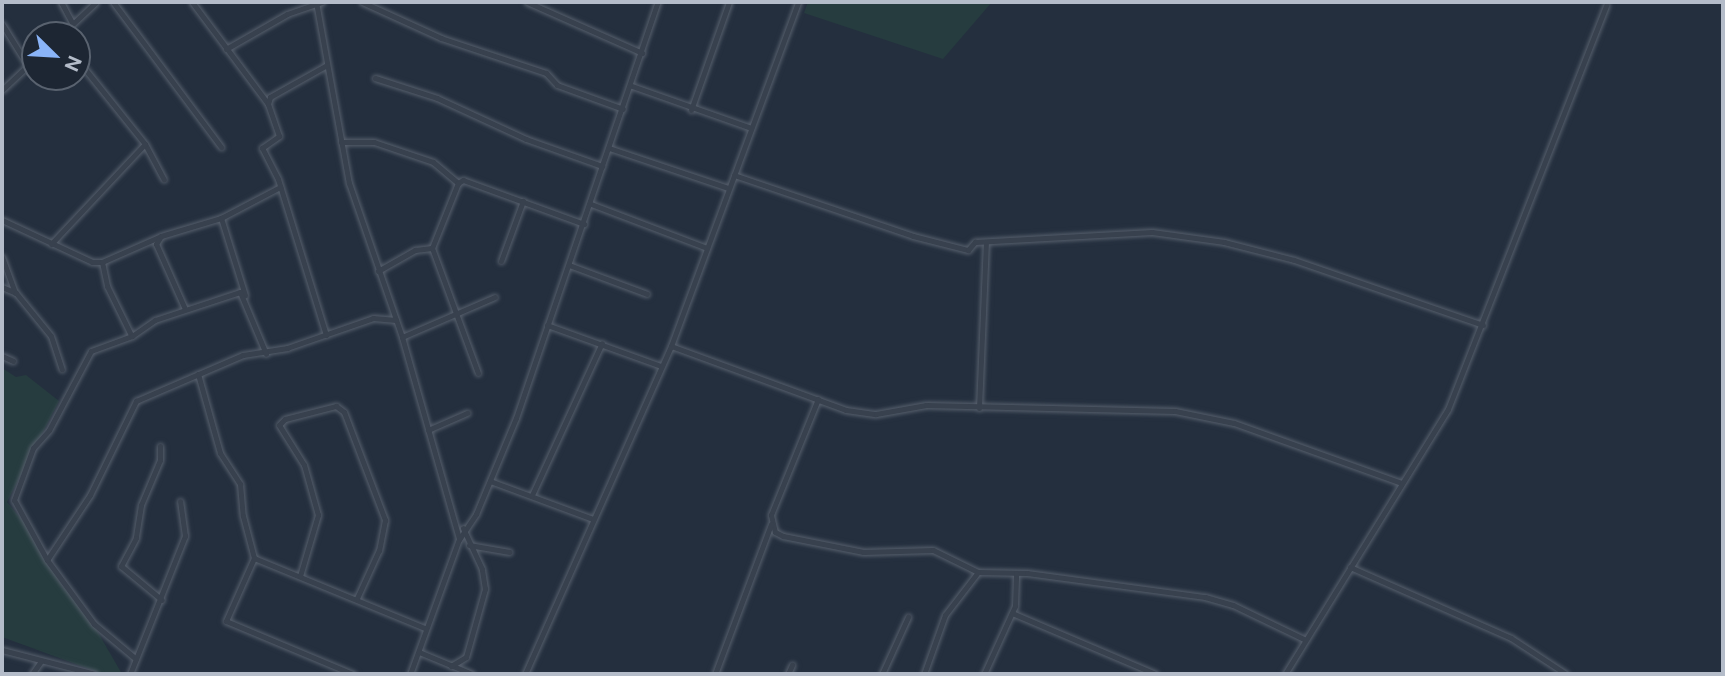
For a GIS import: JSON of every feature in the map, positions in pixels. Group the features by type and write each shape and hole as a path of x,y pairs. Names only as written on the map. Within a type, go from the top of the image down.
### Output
{"street":[{"path":"61,2 71,21"},
{"path":"74,21 96,2"},
{"path":"113,2 221,147"},
{"path":"192,2 268,104 279,136 262,148 280,187 326,335"},
{"path":"362,2 440,38 546,74 557,85 623,109"},
{"path":"527,2 642,53"},
{"path":"410,674 463,528 476,514 490,481 584,224 658,2"},
{"path":"691,110 729,2"},
{"path":"525,674 671,345 798,2"},
{"path":"226,49 286,14 319,3 341,142 378,271 402,337 459,540"},
{"path":"1284,674 1448,409 1606,5"},
{"path":"2,24 21,55"},
{"path":"268,104 270,97 327,65"},
{"path":"2,90 21,72"},
{"path":"91,76 145,144 164,178"},
{"path":"375,78 437,98 526,139 602,166"},
{"path":"632,86 691,110 751,128"},
{"path":"341,142 374,142 433,162 458,183 523,201 584,224"},
{"path":"51,244 145,144"},
{"path":"609,148 728,188"},
{"path":"734,176 913,236 968,250 975,242 1152,232 1192,237 1294,260 1483,325"},
{"path":"458,183 434,232 432,248 459,313 478,373"},
{"path":"2,220 92,262 102,262 161,236 221,218 280,187"},
{"path":"500,261 523,201"},
{"path":"591,204 707,248"},
{"path":"221,218 266,354"},
{"path":"161,236 156,244 185,309"},
{"path":"979,408 986,242"},
{"path":"378,271 415,250 432,248"},
{"path":"2,257 16,293 51,336 62,369"},
{"path":"102,262 107,286 131,335"},
{"path":"569,265 647,294"},
{"path":"2,287 16,293"},
{"path":"136,659 94,624 47,560 14,500 33,448 48,430 91,351 185,309 232,293 245,295"},
{"path":"402,337 495,297"},
{"path":"47,560 90,495 136,401 243,355 266,354 373,318 396,320"},
{"path":"547,325 662,366"},
{"path":"532,495 602,343"},
{"path":"671,345 818,399 876,414 926,405 1050,411 1133,407 1203,415 1402,483"},
{"path":"2,356 13,361"},
{"path":"198,374 220,453 240,484 254,558 226,621 354,674"},
{"path":"715,674 818,399"},
{"path":"300,576 318,515 304,465 279,425 285,419 336,406 344,412 385,520 379,550 357,598"},
{"path":"428,430 467,413"},
{"path":"160,446 160,460 141,505 136,538 121,566 162,600"},
{"path":"490,481 593,519"},
{"path":"131,674 185,536 180,501"},
{"path":"771,524 783,536 863,552 943,551 978,572 1016,573 1205,597 1233,605 1304,639"},
{"path":"452,666 467,657 485,589 463,528"},
{"path":"469,545 509,552"},
{"path":"254,558 425,628"},
{"path":"1350,567 1511,638 1566,674"},
{"path":"925,674 945,615 978,572"},
{"path":"987,673 1012,613 1016,573"},
{"path":"1012,613 1156,674"},
{"path":"882,674 908,617"},
{"path":"2,650 95,674"},
{"path":"419,652 472,674"},
{"path":"32,674 41,661"},
{"path":"788,674 792,665"}],"green space":[{"path":"808,2 992,2 943,59 804,13"},
{"path":"2,368 16,377 26,375 59,401 7,502 26,525 62,586 88,615 122,674 103,674 2,637"}]}
